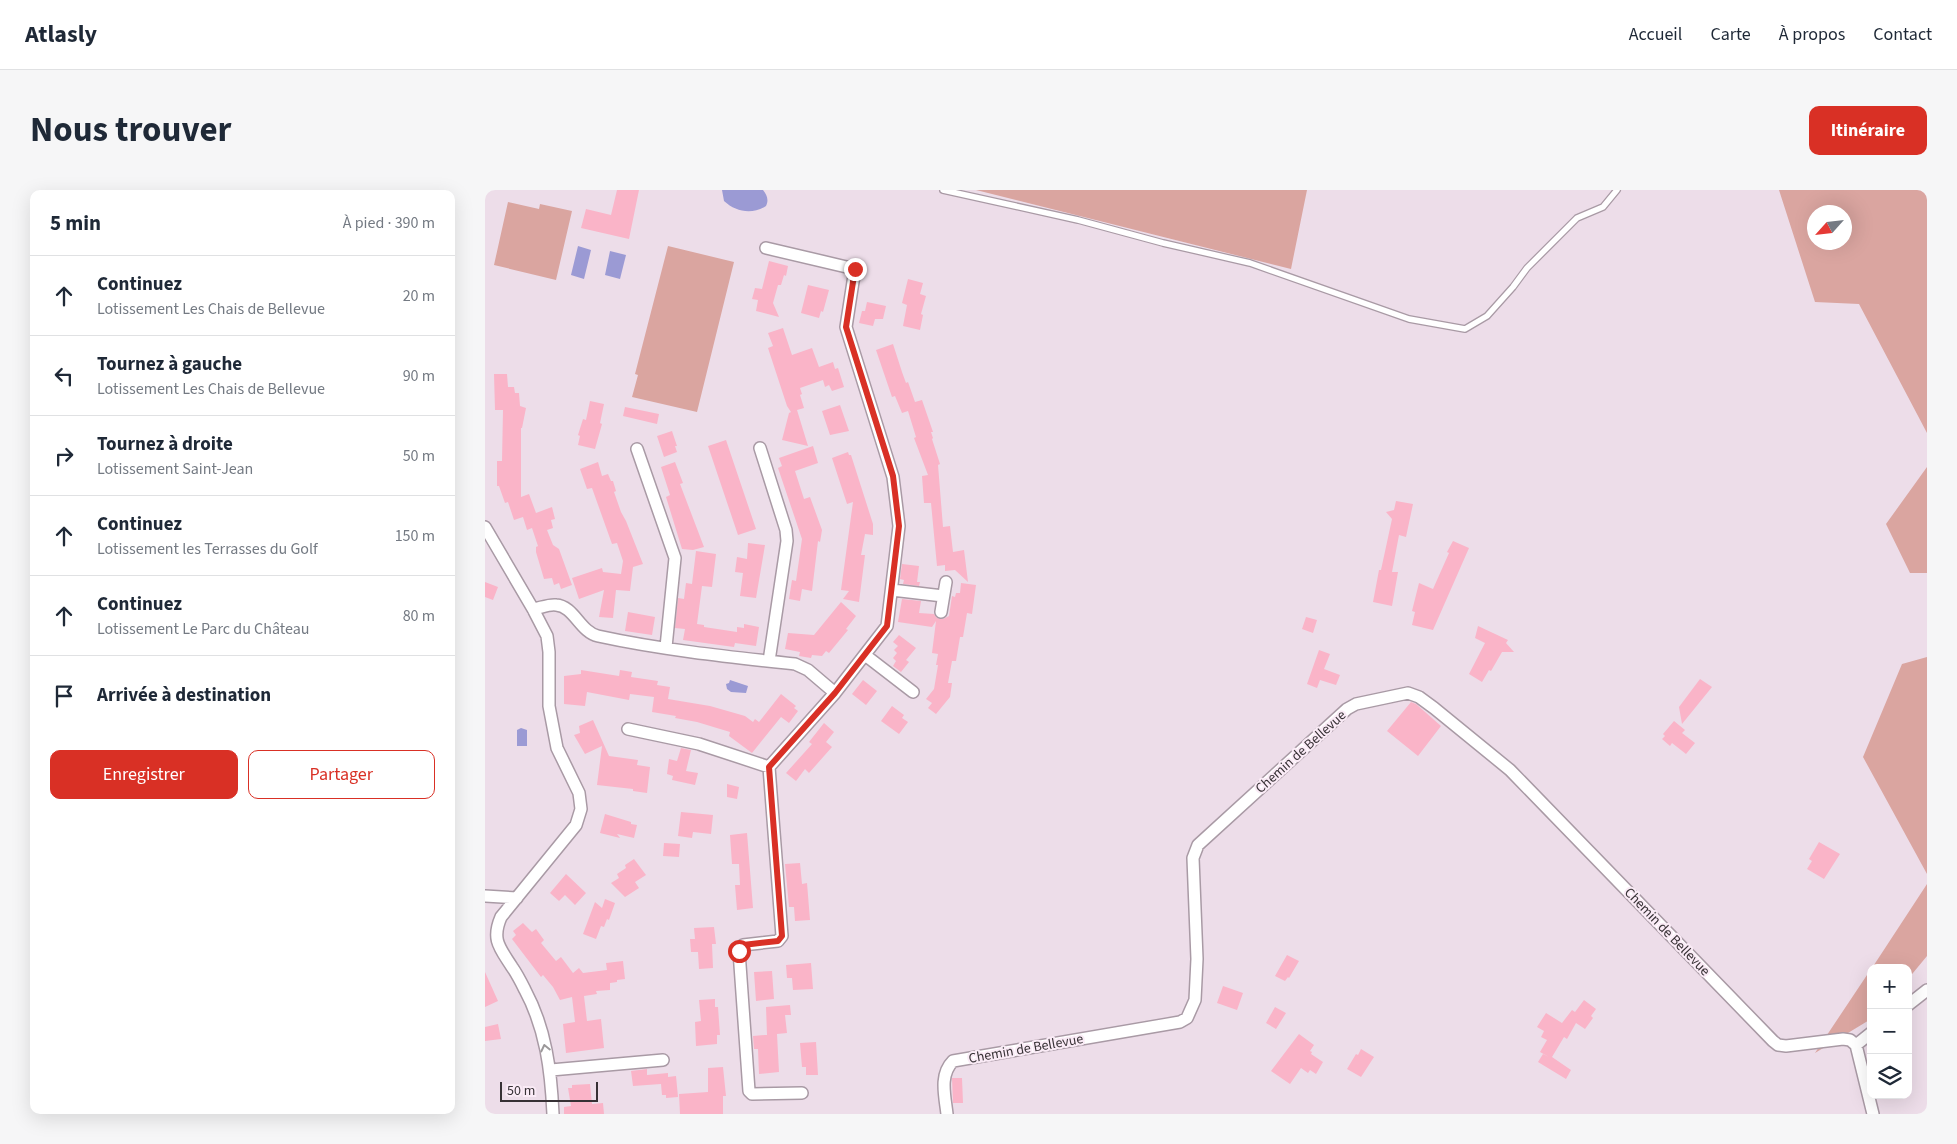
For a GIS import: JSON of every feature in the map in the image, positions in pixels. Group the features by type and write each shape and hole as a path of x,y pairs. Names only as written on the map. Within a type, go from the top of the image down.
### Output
{"street":[{"path":"766,248 855,269 846,327 893,476 899,526 887,626 835,693 769,767 782,936 778,941 743,945 739,951 749,1091 752,1094 802,1093"},
{"path":"760,448 786,530 787,540 769,661"},
{"path":"637,449 675,558 666,647"},
{"path":"485,527 547,636 549,652 549,706 557,748 579,792 581,810 576,825 501,918 497,926 496,937 499,948 512,967 537,1014 551,1070 553,1114"},
{"path":"941,612 946,582"},
{"path":"892,590 943,596"},
{"path":"533,609 557,604 569,610 581,625 595,635 666,647 795,664 808,670 835,693"},
{"path":"865,655 913,692"},
{"name":"Chemin de Bellevue","path":"947,1114 944,1077 946,1068 953,1061 1180,1022 1187,1018 1195,1000 1197,959 1193,858 1198,845 1347,709 1356,704 1408,693 1419,697 1510,770 1778,1045 1787,1046 1843,1039 1850,1040 1856,1045"},
{"path":"629,729 699,744 769,767"},
{"path":"485,896 517,898"},
{"path":"1912,1001 1927,990"},
{"path":"1867,1037 1856,1045 1873,1114"},
{"path":"551,1070 663,1060"}],"lane":[{"path":"943,190 1078,220 1163,243 1250,263 1409,319 1465,328 1487,316 1527,268 1577,218 1603,207 1617,190"}],"shaded area":[{"path":"976,190 1307,190 1291,269"},
{"path":"1779,190 1927,190 1927,433 1859,304 1815,302"},
{"path":"508,202 539,209 540,204 572,211 556,280 494,265"},
{"path":"668,246 734,262 697,412 632,397 638,375 635,374"},
{"path":"1927,467 1927,573 1910,573 1886,524"},
{"path":"1927,657 1927,874 1863,757 1902,664"},
{"path":"1927,884 1927,956 1912,974 1912,964 1875,964"},
{"path":"1867,975 1867,1021 1815,1053"}],"water":[{"path":"722,190 763,190 766,194 767,204 755,211 739,210 724,201"},
{"path":"578,246 591,250 584,279 571,275"},
{"path":"610,251 626,255 620,279 605,275"},
{"path":"730,680 748,686 746,693 731,692 727,689 726,684"},
{"path":"521,728 527,730 527,746 517,746 517,730"}],"building":[{"path":"617,190 639,190 629,239 581,228 586,209 611,215"},
{"path":"769,261 788,266 786,276 784,275 781,285 778,285 773,303 779,317 756,311 758,300 752,299 755,288 762,289"},
{"path":"908,279 923,283 920,294 926,296 921,314 923,315 920,330 903,326 907,305 902,303"},
{"path":"808,285 829,290 823,312 821,311 819,318 801,313"},
{"path":"867,302 886,306 883,319 875,319 873,326 859,323"},
{"path":"783,328 792,355 812,348 819,367 833,362 835,369 838,368 844,387 832,391 829,385 825,387 823,380 800,388 804,408 797,410 808,446 782,440 789,413 791,412 787,406 768,348 773,346 768,333"},
{"path":"893,344 906,383 908,382 915,402 922,400 933,432 931,432 932,439 940,464 938,465 943,527 950,526 953,552 964,550 968,582 955,570 945,571 945,565 937,566 931,503 924,503 922,476 928,475 914,438 916,437 908,411 902,413 895,396 892,397 876,350"},
{"path":"494,374 507,374 508,387 514,387 515,393 519,393 520,406 526,408 521,428 521,497 529,494 536,513 552,507 555,519 551,520 553,528 547,530 553,545 559,549 572,585 561,589 559,583 554,585 552,578 544,579 536,552 536,547 538,546 532,528 527,530 523,517 514,520 508,502 505,503 499,486 497,486 497,461 502,461 503,410 495,410"},
{"path":"590,401 604,404 600,423 602,424 595,449 578,445 580,436 578,435 583,419 586,420"},
{"path":"840,405 849,431 830,435 822,411"},
{"path":"625,407 659,414 657,424 623,416"},
{"path":"672,431 677,452 664,457 657,436"},
{"path":"726,440 756,529 738,535 708,446"},
{"path":"813,446 818,463 795,471 804,499 810,497 822,530 820,542 818,541 812,591 802,589 800,601 789,599 792,580 796,581 802,539 778,468 782,466 779,458"},
{"path":"848,452 851,455 873,524 873,535 865,534 861,555 865,555 859,602 843,599 849,591 841,590 853,502 847,504 832,458"},
{"path":"598,462 602,476 608,474 611,481 613,481 616,491 614,492 621,512 643,564 633,567 630,591 616,590 613,618 599,617 604,590 579,599 572,578 602,568 603,572 621,574 623,561 617,543 612,544 592,488 587,489 580,469"},
{"path":"675,462 683,483 680,484 704,547 693,550 682,549 666,497 670,495 661,467"},
{"path":"1396,501 1413,504 1406,537 1399,535 1392,572 1398,572 1392,606 1373,602 1392,519 1386,512 1394,510"},
{"path":"1453,541 1469,548 1433,630 1412,625 1415,612 1412,611 1419,583 1433,589"},
{"path":"748,543 765,545 756,598 740,596 743,573 735,572 737,557 747,559"},
{"path":"696,551 716,554 712,587 702,586 697,624 704,625 704,627 737,632 737,627 744,628 744,624 759,627 756,646 735,643 734,647 683,640 685,629 675,628 678,598 684,599 686,583 692,584"},
{"path":"902,564 919,566 917,582 920,582 919,586 903,584 904,580 900,579"},
{"path":"485,582 498,587 493,600 485,597"},
{"path":"961,583 976,585 972,614 967,613 956,661 952,661 948,683 952,683 950,697 936,714 928,708 932,703 926,699 934,689 938,665 936,665 938,654 932,653 936,621 932,627 898,622 902,599 921,601 919,613 934,614 937,618 943,619 949,616 952,596 955,597 956,593 960,593"},
{"path":"841,602 856,616 846,629 848,630 829,653 826,651 822,656 812,655 811,658 799,656 800,652 785,649 788,633 814,635"},
{"path":"628,612 655,617 652,635 625,631"},
{"path":"1306,617 1317,620 1313,633 1302,629"},
{"path":"1478,626 1508,640 1506,643 1514,652 1502,652 1482,682 1469,674 1485,643 1475,638"},
{"path":"899,635 916,648 906,660 909,662 901,672 893,666 896,661 893,658 897,653 894,650 898,646 893,642"},
{"path":"1319,650 1330,654 1324,669 1340,675 1336,685 1320,680 1317,688 1307,684"},
{"path":"581,670 619,676 620,670 632,672 631,677 658,681 657,685 670,687 668,699 710,706 745,716 753,722 755,719 759,722 781,694 796,706 794,708 798,711 789,723 781,717 752,753 729,736 730,732 697,722 675,718 676,716 652,712 654,697 630,694 629,700 587,692 585,706 564,704 564,676 581,674"},
{"path":"1700,679 1712,687 1682,724 1679,707"},
{"path":"863,680 877,691 866,705 852,694"},
{"path":"1411,702 1416,704 1441,726 1418,756 1387,731"},
{"path":"892,706 904,715 902,718 908,722 899,734 881,721"},
{"path":"593,720 609,756 638,760 637,765 650,767 647,793 633,791 633,789 597,785 602,746 585,754 574,735 580,733 579,726"},
{"path":"1674,721 1685,730 1682,733 1695,743 1686,754 1672,743 1670,746 1662,739 1665,736 1663,734"},
{"path":"824,723 834,732 826,742 832,747 809,773 805,769 796,781 786,773 812,744 809,742"},
{"path":"681,748 691,750 686,771 698,773 695,785 672,780 673,776 667,774 669,759 677,761"},
{"path":"727,784 739,787 737,799 727,797"},
{"path":"681,812 713,815 711,834 693,832 692,838 678,836"},
{"path":"605,814 637,825 634,838 617,834 620,838 600,833"},
{"path":"747,833 753,908 737,910 735,885 740,885 739,864 732,864 730,835"},
{"path":"1819,842 1840,854 1824,879 1807,869 1812,861 1809,859"},
{"path":"664,843 680,844 679,857 663,856"},
{"path":"634,859 646,875 635,882 639,888 625,897 611,883 619,878 617,874 626,868 625,865"},
{"path":"800,863 802,884 807,883 810,920 795,921 794,907 789,907 785,864"},
{"path":"566,874 586,893 575,905 565,895 559,901 550,893"},
{"path":"605,899 615,903 609,920 607,919 604,927 601,926 596,939 583,934 595,902 602,908"},
{"path":"523,923 532,932 536,929 544,940 541,943 556,961 561,957 573,973 579,968 583,973 607,970 606,963 623,961 625,979 610,983 610,990 596,991 597,994 584,996 587,1021 601,1019 604,1048 566,1053 563,1024 575,1022 572,997 560,1000 553,987 543,975 541,977 512,939 516,935 513,931"},
{"path":"714,927 716,944 712,944 713,968 699,969 698,952 691,952 690,939 695,939 694,928"},
{"path":"1287,955 1299,961 1289,978 1285,981 1275,976"},
{"path":"811,963 813,989 793,990 792,978 787,978 786,965"},
{"path":"772,971 774,999 756,1001 754,972"},
{"path":"485,972 498,1001 485,1007"},
{"path":"1223,986 1243,993 1237,1010 1217,1003"},
{"path":"715,999 715,1007 718,1007 720,1035 717,1035 717,1044 696,1046 695,1022 701,1021 699,1000"},
{"path":"1584,1000 1596,1009 1591,1016 1593,1018 1585,1029 1576,1023 1567,1039 1564,1037 1552,1057 1571,1070 1566,1079 1538,1062 1543,1054 1549,1057 1540,1052 1547,1040 1541,1037 1544,1031 1537,1027 1546,1013 1562,1023 1572,1010 1575,1012"},
{"path":"790,1005 791,1015 785,1015 787,1033 767,1035 766,1007"},
{"path":"1275,1007 1286,1013 1276,1029 1266,1023"},
{"path":"498,1024 501,1039 485,1041 485,1027"},
{"path":"777,1034 779,1072 759,1074 758,1049 754,1049 753,1036"},
{"path":"1299,1034 1314,1045 1310,1051 1312,1052 1311,1054 1323,1062 1316,1074 1310,1070 1308,1073 1301,1068 1290,1084 1271,1071"},
{"path":"816,1042 818,1075 806,1075 806,1067 802,1067 800,1043"},
{"path":"1361,1049 1374,1057 1361,1077 1347,1069"},
{"path":"723,1067 726,1096 723,1096 723,1114 680,1114 679,1094 708,1092 708,1068"},
{"path":"647,1069 647,1075 668,1073 668,1077 676,1076 678,1097 666,1098 666,1095 662,1095 661,1084 633,1086 631,1071"},
{"path":"952,1078 962,1078 963,1103 953,1103"},
{"path":"590,1084 592,1104 603,1103 604,1114 564,1114 564,1107 571,1106 568,1088 572,1088 572,1085"}],"route":[{"path":"739,951 743,945 778,941 782,936 769,767 835,693 887,626 899,526 893,476 846,327 855,269"}]}
